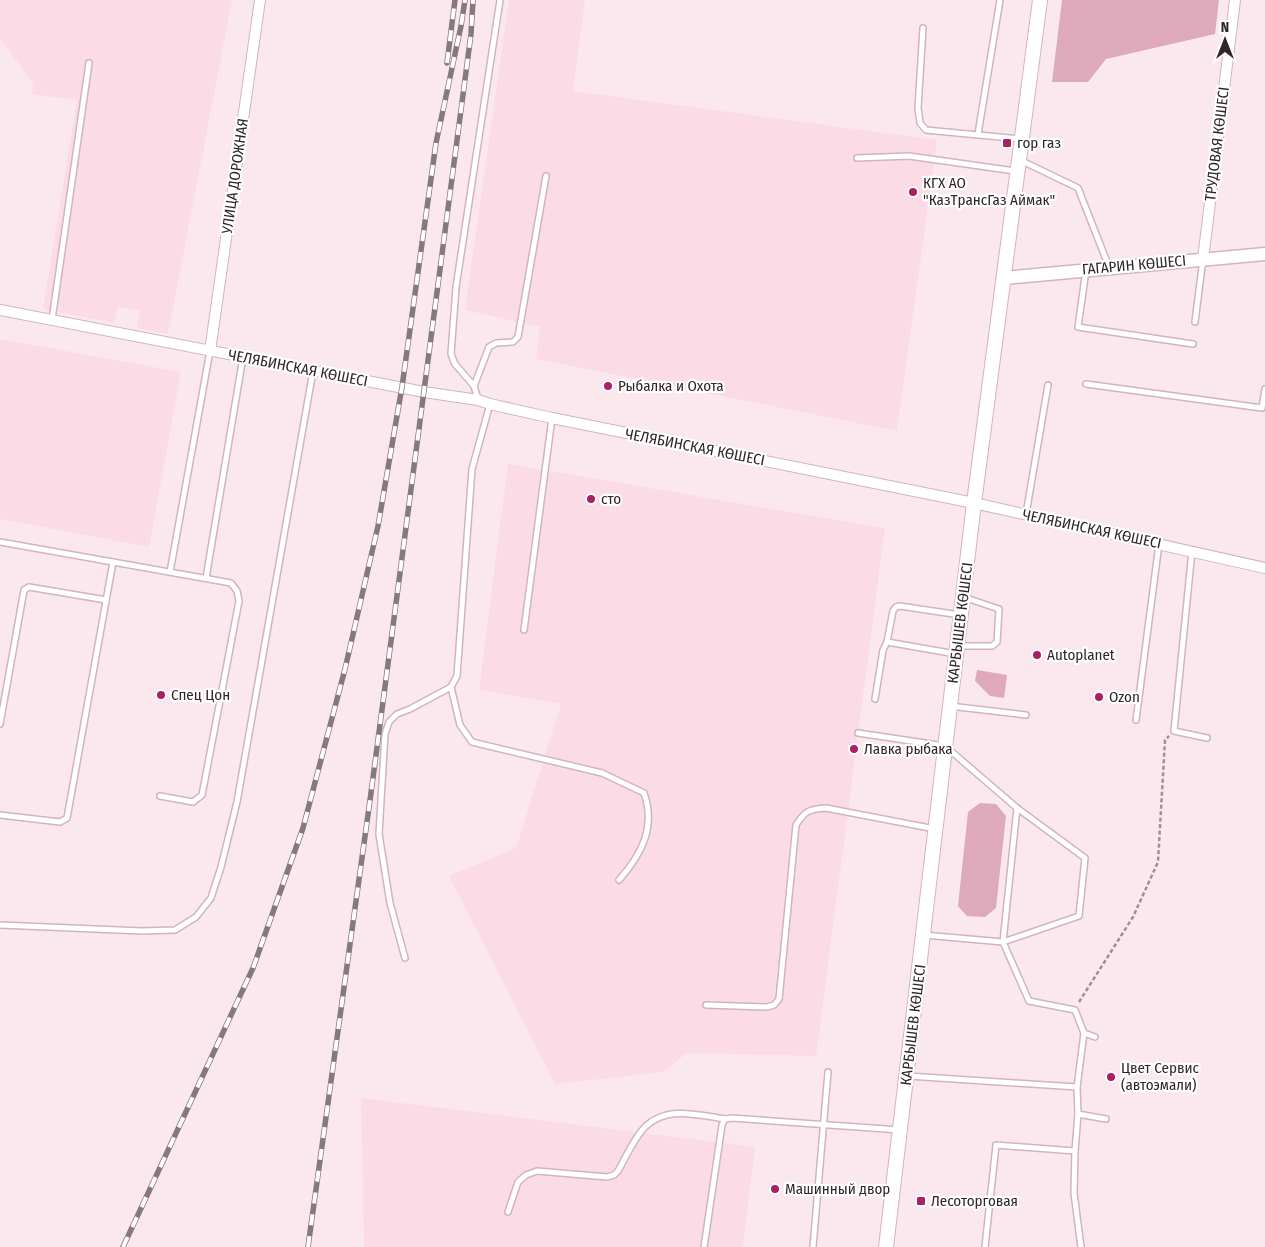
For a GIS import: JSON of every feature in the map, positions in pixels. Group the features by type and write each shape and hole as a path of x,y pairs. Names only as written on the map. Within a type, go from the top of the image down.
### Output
{"main road":[{"name":"КАРБЫШЕВ КӨШЕСІ","path":"886,1247 974,503 1040,0"}],"street":[{"name":"УЛИЦА ДОРОЖНАЯ","path":"210,351 260,0"},
{"name":"ТРУДОВАЯ КӨШЕСІ","path":"1203,259 1235,0"},
{"name":"ГАГАРИН КӨШЕСІ","path":"1004,278 1265,254"},
{"name":"ЧЕЛЯБИНСКАЯ КӨШЕСІ","path":"0,310 424,392 478,400 552,418 1026,514 1265,568"}],"lane":[{"path":"478,400 474,386 455,364 450,354 456,287 500,0"},
{"path":"978,134 1000,0"},
{"path":"923,28 918,108 920,123 926,130 1023,139"},
{"path":"52,320 89,63"},
{"path":"857,158 909,156 1019,166 1078,188 1109,268"},
{"path":"474,386 489,347 496,343 513,342 518,338 546,176"},
{"path":"1195,322 1203,259"},
{"path":"1086,270 1078,327 1193,344"},
{"path":"170,572 210,351"},
{"path":"206,578 243,357"},
{"path":"0,925 142,931 175,930 196,917 211,898 221,867 237,802 313,371"},
{"path":"1086,384 1262,408 1265,389"},
{"path":"1026,514 1048,385"},
{"path":"405,958 390,903 379,834 385,734 389,722 397,714 451,687 457,676 472,470 490,404"},
{"path":"524,630 552,418"},
{"path":"0,542 231,583 237,591 239,601 202,795 193,802 160,796"},
{"path":"1136,720 1160,543"},
{"path":"1192,550 1174,731 1207,738"},
{"path":"0,815 60,822 67,818 113,562"},
{"path":"0,724 24,590 29,588 106,600"},
{"path":"887,642 956,650 992,646 997,642 999,609 963,597"},
{"path":"875,699 883,650 887,642 893,611 896,607 961,615"},
{"path":"451,687 460,724 472,742 602,772 644,792 649,806 647,833 638,855 620,880"},
{"path":"950,706 1026,715"},
{"path":"858,733 945,746 1017,808 1085,858 1079,916 1003,942 923,935"},
{"path":"706,1006 767,1007 774,1005 780,999 796,825 803,814 812,809 826,808 935,829"},
{"path":"1017,808 1003,942 1029,1001 1075,1010 1084,1033 1077,1087 1078,1114 1074,1193 1081,1247"},
{"path":"1084,1033 1095,1037"},
{"path":"813,1247 828,1072"},
{"path":"907,1076 1077,1087"},
{"path":"508,1212 518,1182 526,1175 537,1171 607,1177 614,1175 644,1128 656,1119 671,1113 725,1120 732,1118 900,1130"},
{"path":"1078,1114 1106,1119"},
{"path":"704,1247 722,1125 725,1120"},
{"path":"984,1247 996,1145 1075,1151"}],"path":[{"path":"1075,1010 1133,917 1158,862 1165,740 1174,731"}],"shaded area":[{"path":"0,0 232,0 168,334 137,328 140,311 118,307 114,323 43,309 77,100 32,94 33,84 0,38"},
{"path":"509,0 585,0 573,91 937,140 897,431 536,359 540,327 465,310"},
{"path":"1062,0 1219,0 1215,34 1106,59 1088,82 1052,82"},
{"path":"0,339 181,372 149,547 0,519"},
{"path":"508,464 885,528 816,1056 687,1053 663,1072 555,1084 449,876 516,848 561,704 479,690"},
{"path":"977,670 1007,675 1004,698 990,696 975,681"},
{"path":"980,803 996,804 1006,816 996,908 985,917 967,916 958,906 968,812"},
{"path":"361,1098 755,1147 743,1247 364,1247"}],"railway":[{"path":"447,63 455,0"},
{"path":"123,1247 253,968 303,828 345,669 378,526 402,387 436,143 465,0"},
{"path":"308,1247 371,793 471,34 473,0"}],"place":[{"name":"гор газ","path":"1007,143"},
{"name":"КГХ АО \"КазТрансГаз Аймак\"","path":"913,192"},
{"name":"Рыбалка и Охота","path":"608,386"},
{"name":"сто","path":"591,499"},
{"name":"Autoplanet","path":"1037,655"},
{"name":"Спец Цон","path":"161,695"},
{"name":"Ozon","path":"1099,697"},
{"name":"Лавка рыбака","path":"854,749"},
{"name":"Цвет Сервис (автоэмали)","path":"1111,1077"},
{"name":"Машинный двор","path":"775,1189"},
{"name":"Лесоторговая","path":"921,1201"}]}
